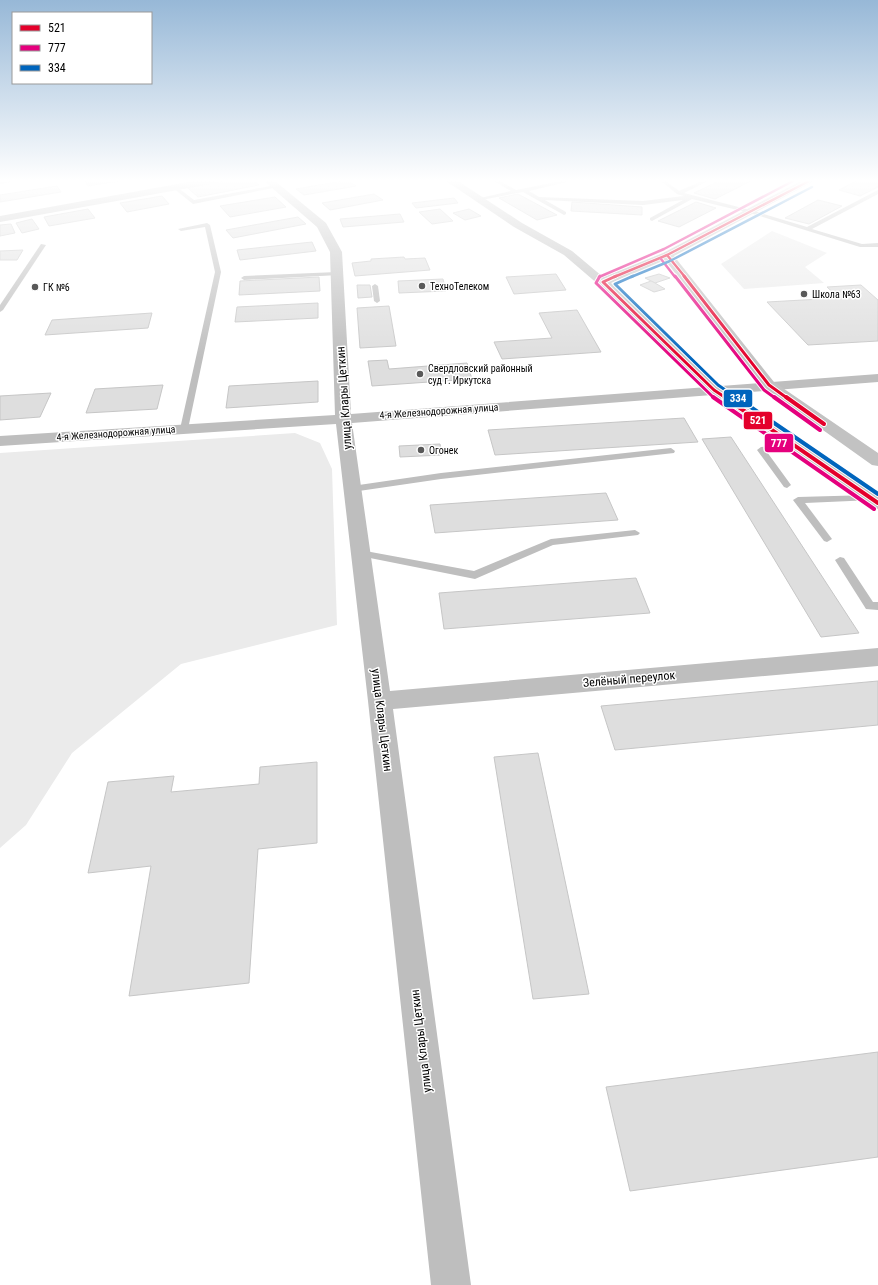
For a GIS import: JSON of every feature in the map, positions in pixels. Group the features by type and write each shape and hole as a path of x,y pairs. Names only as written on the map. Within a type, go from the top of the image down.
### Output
{"street":[{"name":"улица Клары Цеткин","path":"330,241 336,252 343,418 380,701 451,1285"},
{"path":"547,241 568,253 603,282 714,390 874,501"},
{"path":"603,282 667,255 695,241"},
{"path":"667,255 769,386 878,461"},
{"name":"4-я Железнодорожная улица","path":"0,441 343,418 878,378"},
{"name":"Зелёный переулок","path":"380,701 878,657"}],"lane":[{"path":"184,429 218,272 211,241"},
{"path":"846,241 862,246 878,245"},
{"path":"0,310 43,245"},
{"path":"244,278 337,274"},
{"path":"375,286 377,301"},
{"path":"787,485 761,450 795,446"},
{"path":"352,489 441,476 671,451"},
{"path":"827,539 798,500 874,501"},
{"path":"360,553 475,575 551,542 635,533"},
{"path":"840,560 870,606 878,606"}],"shaded area":[{"path":"757,241 797,241 827,253 805,267 824,283 744,289 721,264"},
{"path":"295,433 320,443 332,469 337,625 181,664 72,753 26,825 0,848 0,453"}],"building":[{"path":"312,242 316,251 240,260 237,250"},
{"path":"23,250 17,260 0,260 0,251"},
{"path":"404,257 405,259 425,258 430,270 355,276 352,263 371,261 371,259"},
{"path":"556,274 566,290 514,294 506,277"},
{"path":"659,274 670,278 655,283 645,278"},
{"path":"319,277 320,291 239,295 240,281"},
{"name":"ТехноТелеком","path":"443,279 446,291 399,293 398,281"},
{"path":"651,281 665,289 654,292 640,285"},
{"path":"357,285 370,285 372,297 358,298"},
{"name":"Школа №63","path":"861,285 878,300 878,341 808,345 767,302 839,298 827,287"},
{"path":"318,303 318,318 235,322 237,307"},
{"path":"389,306 396,346 360,348 357,308"},
{"path":"577,310 601,352 502,359 494,342 552,338 539,313"},
{"path":"152,313 148,328 45,335 52,320"},
{"name":"Свердловский районный суд г. Иркутска","path":"387,360 389,369 467,363 472,379 372,386 368,361"},
{"path":"318,381 318,402 226,408 229,386"},
{"path":"163,385 157,409 86,413 95,389"},
{"path":"51,393 40,417 0,420 0,396"},
{"path":"684,418 698,442 495,455 488,430"},
{"path":"731,437 859,633 821,637 702,439"},
{"name":"Огонек","path":"440,444 442,455 400,457 399,446"},
{"path":"606,493 618,520 435,533 430,505"},
{"path":"636,578 650,613 444,629 439,593"},
{"path":"878,681 878,725 615,750 601,706"},
{"path":"538,753 589,994 533,999 494,757"},
{"path":"317,762 317,843 258,849 249,983 129,996 151,866 88,873 108,782 174,776 171,792 259,784 260,767"},
{"path":"878,1052 878,1157 630,1191 606,1087"}],"transit line":[{"name":"777","path":"679,241 600,276 596,283 710,395 874,509"},
{"name":"521","path":"694,241 667,255 603,282 714,390 878,503"},
{"name":"334","path":"708,241 670,261 615,284 718,385 878,494"},
{"name":"521","path":"667,255 769,385 824,424"},
{"name":"777","path":"661,259 764,390 820,430"}],"place":[{"name":"ТехноТелеком","path":"422,286"},
{"name":"ГК №6","path":"35,287"},
{"name":"Школа №63","path":"804,294"},
{"name":"Свердловский районный суд г. Иркутска","path":"420,374"},
{"name":"Огонек","path":"421,450"}]}
